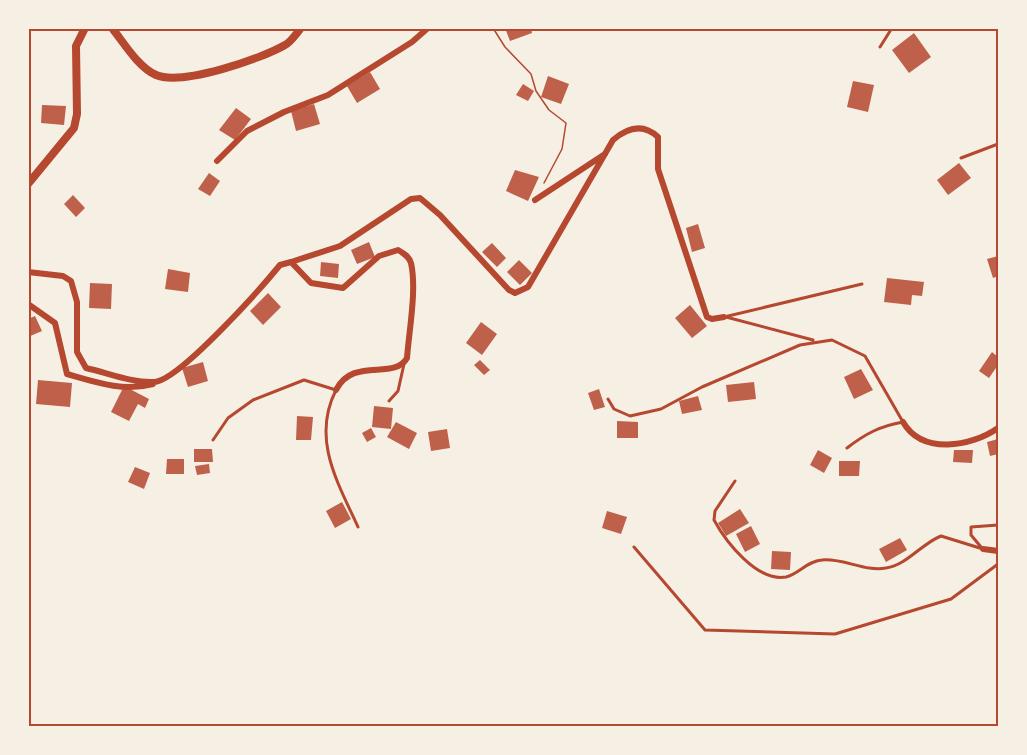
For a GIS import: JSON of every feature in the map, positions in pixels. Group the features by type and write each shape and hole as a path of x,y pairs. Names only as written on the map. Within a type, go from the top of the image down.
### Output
{"street":[{"path":"28,184 74,128 77,114 76,46 85,28"},
{"path":"111,28 138,61 157,75 175,77 230,67 287,44 301,28"},
{"path":"217,161 247,131 284,112 328,95 412,42 428,28"},
{"path":"28,304 55,323 67,374 109,386 142,387 157,382 186,363 280,266 340,246 411,199 420,198 440,215 509,290 514,293 522,292 528,287 613,140 621,133 634,128 651,130 658,137 658,169 707,316 712,319 724,317"},
{"path":"535,200 608,152"},
{"path":"291,262 310,283 342,288 378,256 398,250 411,261 412,293 407,358 404,364 353,372 341,379 336,390"},
{"path":"28,272 63,276 71,281 77,302 77,352 86,368 134,380 157,382"},
{"path":"903,422 909,432 920,439 936,444 955,445 986,436 999,428"},
{"path":"982,549 999,551"}],"lane":[{"path":"880,47 892,28"},
{"path":"961,158 999,144"},
{"path":"724,317 862,284"},
{"path":"724,317 815,341 832,340 865,357 903,422 884,425 847,448"},
{"path":"608,399 614,409 630,416 661,410 702,387 815,341"},
{"path":"389,401 398,391 404,364"},
{"path":"213,440 228,418 253,400 304,380 336,390 327,418 329,463 358,527"},
{"path":"735,481 715,511 714,520 742,556 770,576 784,577 812,562 823,560 886,568 902,562 941,536 982,549"},
{"path":"982,549 971,535 971,527 999,525"},
{"path":"634,547 705,630 835,634 951,599 999,564"}],"path":[{"path":"493,28 505,47 531,74 536,91 549,110 566,123 562,149 544,184"}],"building":[{"path":"505,28 531,28 532,33 510,41"},
{"path":"914,33 931,57 909,73 892,50"},
{"path":"370,72 380,89 357,103 347,86"},
{"path":"548,76 569,84 561,104 541,97"},
{"path":"853,81 874,85 868,112 847,107"},
{"path":"523,84 534,91 528,101 516,95"},
{"path":"314,104 320,124 296,131 291,111"},
{"path":"42,105 66,106 64,125 41,123"},
{"path":"236,108 251,119 235,140 219,130"},
{"path":"959,163 971,178 948,195 937,180"},
{"path":"515,170 539,177 528,201 506,191"},
{"path":"209,173 220,181 210,196 198,189"},
{"path":"73,195 85,208 76,217 64,204"},
{"path":"698,224 705,248 692,252 686,228"},
{"path":"369,242 375,257 357,264 351,250"},
{"path":"492,243 506,258 497,267 482,252"},
{"path":"998,256 998,276 993,278 987,259"},
{"path":"519,260 532,273 520,285 507,272"},
{"path":"321,262 339,264 338,278 320,276"},
{"path":"168,269 190,273 188,292 165,289"},
{"path":"887,278 924,282 922,296 912,295 911,305 884,302"},
{"path":"90,283 112,284 111,309 89,308"},
{"path":"268,293 281,307 263,325 250,311"},
{"path":"690,305 707,326 692,338 675,318"},
{"path":"35,316 42,331 28,337 28,319"},
{"path":"481,322 497,334 482,355 466,343"},
{"path":"992,352 998,357 998,365 989,378 979,371"},
{"path":"480,360 490,370 484,375 474,365"},
{"path":"203,362 208,381 188,387 182,368"},
{"path":"861,369 873,390 854,399 844,377"},
{"path":"38,380 72,383 70,407 36,404"},
{"path":"754,382 756,399 728,402 726,385"},
{"path":"124,386 149,399 145,408 138,404 129,421 111,412"},
{"path":"599,389 605,407 594,410 588,393"},
{"path":"698,396 702,410 682,414 679,401"},
{"path":"374,406 393,408 391,429 372,427"},
{"path":"297,416 313,417 311,440 296,440"},
{"path":"617,421 638,422 638,438 617,438"},
{"path":"396,422 417,433 409,449 387,437"},
{"path":"371,428 376,437 367,442 362,433"},
{"path":"447,429 450,448 431,451 428,432"},
{"path":"998,439 998,454 990,456 987,442"},
{"path":"194,449 212,449 213,462 194,462"},
{"path":"818,450 832,458 824,473 810,465"},
{"path":"954,450 973,450 972,463 953,462"},
{"path":"167,459 184,459 184,474 166,474"},
{"path":"839,461 860,461 859,476 839,476"},
{"path":"209,464 210,473 197,475 195,466"},
{"path":"135,467 150,473 144,489 128,482"},
{"path":"342,502 351,519 335,528 326,511"},
{"path":"740,509 749,523 726,536 718,523"},
{"path":"607,511 627,517 621,534 602,528"},
{"path":"751,526 760,544 745,552 736,534"},
{"path":"900,538 907,550 886,562 879,549"},
{"path":"772,551 791,552 790,570 771,569"}]}
